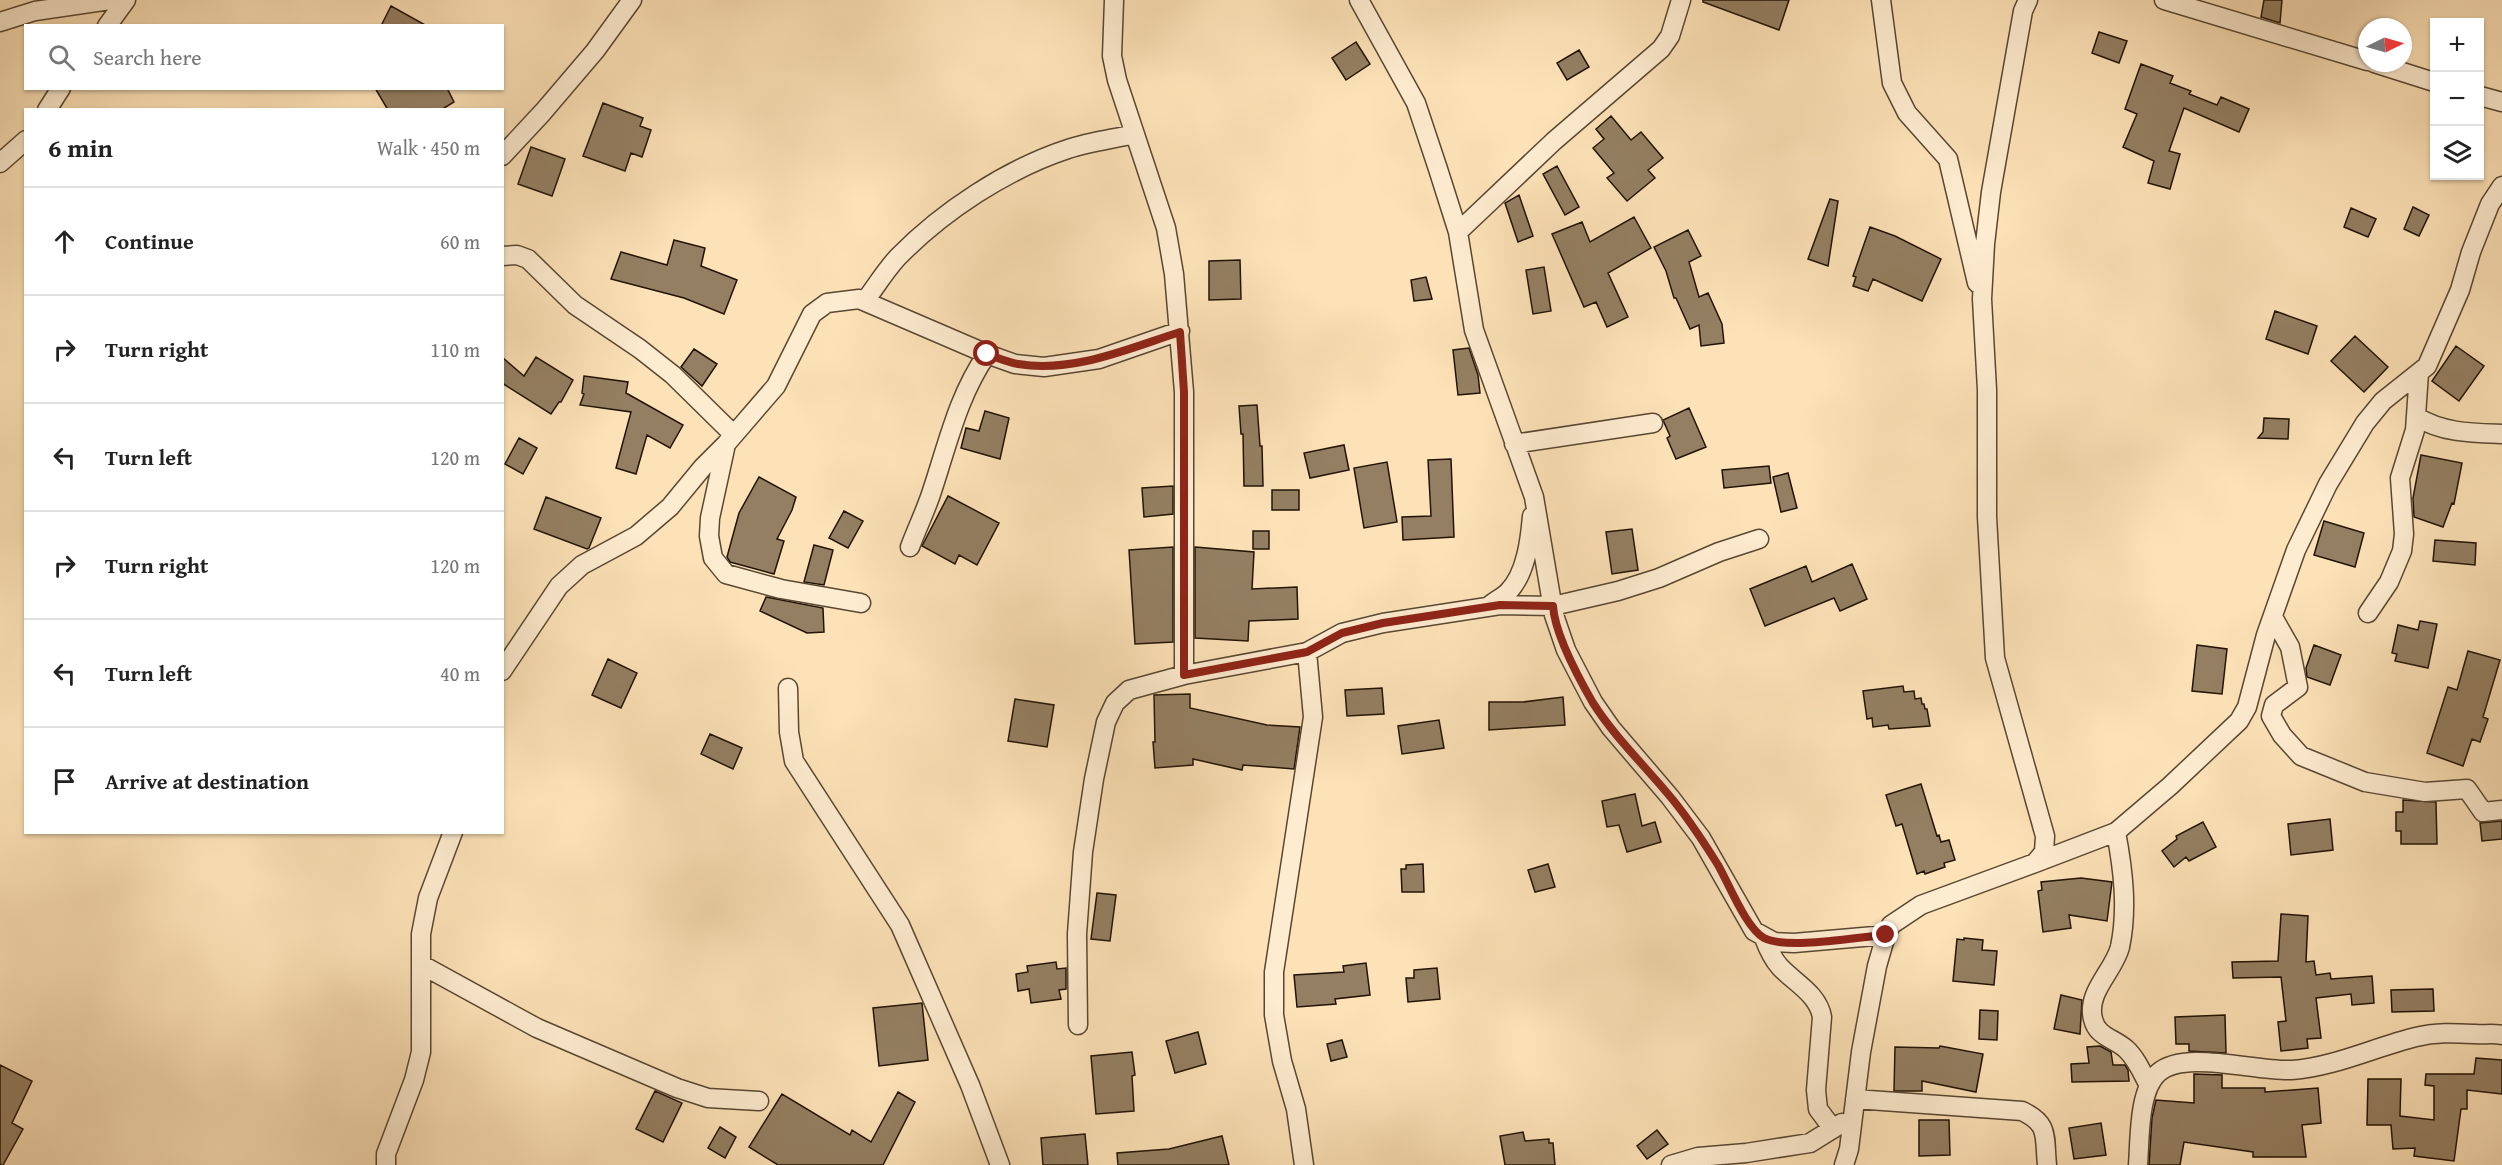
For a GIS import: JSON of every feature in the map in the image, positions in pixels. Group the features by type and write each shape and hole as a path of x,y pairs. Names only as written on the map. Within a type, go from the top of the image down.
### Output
{"street":[{"path":"0,22 35,11 110,0"},
{"path":"108,24 126,0"},
{"path":"504,154 595,51 632,0"},
{"path":"1114,0 1112,56 1166,228 1174,274 1184,392 1184,675"},
{"path":"1359,0 1416,104 1458,232 1474,330 1533,496 1554,615 1566,650 1593,702 1611,728 1670,796 1701,838 1754,931 1774,942 1794,943 1886,935"},
{"path":"1458,232 1554,141 1661,49 1670,36 1681,0"},
{"path":"1881,0 1892,83 1907,112 1948,159 1982,299"},
{"path":"2028,0 2023,11 1991,192 1982,299 1987,390 1987,517 1992,632 2003,688 2045,836 2044,852 2035,863"},
{"path":"2164,0 2358,58"},
{"path":"2402,72 2430,81"},
{"path":"48,108 61,90"},
{"path":"2484,97 2502,102"},
{"path":"865,301 897,258 930,227 961,204 1038,160 1068,149 1135,134"},
{"path":"0,163 24,142"},
{"path":"1844,1165 1849,1149 1861,1052 1877,966 1891,925 1921,904 2116,832 2170,786 2239,721 2247,707 2273,617 2296,550 2328,484 2366,423 2383,401 2427,366 2441,337 2490,204 2502,186"},
{"path":"504,256 517,255 528,259 575,304 640,348 673,375 730,440"},
{"path":"504,667 559,586 582,565 636,536 653,522 670,507 703,467 730,440 776,386 812,314 827,303 846,299 865,301 987,354 1015,364 1044,367 1099,359 1180,332"},
{"path":"910,547 932,491 964,393 972,375 987,354"},
{"path":"2368,614 2389,582 2402,551 2404,534 2400,478 2415,430 2419,373"},
{"path":"2417,417 2431,426 2445,429 2502,434"},
{"path":"1514,444 1653,423"},
{"path":"730,440 710,518 709,536 713,558 726,574 781,589 861,603"},
{"path":"1486,608 1509,592 1518,576 1525,559 1531,531 1533,496"},
{"path":"1078,1025 1077,934 1083,852 1094,779 1106,722 1115,703 1129,690 1184,675 1307,652 1342,633 1383,623 1509,605 1553,606 1618,591 1659,578 1719,552 1759,538"},
{"path":"2273,617 2290,647 2298,687 2274,705 2271,716 2282,735 2301,756 2365,782 2395,788 2425,792 2467,789 2483,812 2502,810"},
{"path":"1304,1165 1296,1109 1282,1061 1274,1015 1274,972 1313,717 1307,652"},
{"path":"788,688 789,732 794,761 900,925 970,1085 1000,1165"},
{"path":"2116,832 2124,869 2124,916 2120,948 2092,1002 2093,1019 2099,1033 2126,1049 2148,1084"},
{"path":"386,1165 386,1154 414,1080 421,1052 421,934 428,898 452,834"},
{"path":"1764,938 1769,953 1781,968 1820,1006 1822,1017 1816,1090 1818,1108 1833,1130"},
{"path":"422,965 537,1028 677,1088 708,1098 759,1101"},
{"path":"2138,1165 2144,1098 2148,1084 2169,1065 2186,1061 2291,1070 2324,1065 2417,1036 2441,1032 2502,1035"},
{"path":"1671,1165 1698,1157 1746,1153 1810,1143 1833,1130 1854,1107 2022,1111 2037,1118 2043,1126 2047,1165"}],"building":[{"path":"1703,0 1789,0 1779,30 1703,2"},
{"path":"2264,0 2282,0 2280,23 2261,17"},
{"path":"391,6 423,24 382,24"},
{"path":"2099,32 2127,41 2119,63 2092,53"},
{"path":"1356,42 1370,64 1346,80 1332,58"},
{"path":"1579,50 1589,67 1567,80 1557,63"},
{"path":"2141,64 2173,76 2170,83 2191,91 2189,94 2217,105 2221,97 2249,109 2239,132 2184,108 2169,151 2180,154 2170,189 2148,183 2154,161 2123,147 2137,114 2125,109"},
{"path":"376,90 448,90 454,102 444,108 387,108"},
{"path":"603,103 643,118 640,126 651,130 642,157 631,153 625,171 583,156"},
{"path":"1611,116 1631,140 1641,132 1663,158 1648,170 1655,178 1627,201 1607,178 1614,173 1593,148 1604,139 1596,129"},
{"path":"531,147 565,159 552,196 518,184"},
{"path":"1557,166 1579,207 1565,215 1543,174"},
{"path":"1519,195 1533,236 1518,242 1505,203"},
{"path":"1830,199 1838,201 1828,266 1808,259"},
{"path":"2413,207 2429,215 2419,236 2404,229"},
{"path":"2351,208 2376,219 2368,237 2344,227"},
{"path":"1634,217 1651,248 1608,273 1628,317 1607,327 1596,302 1584,307 1552,234 1582,222 1590,242"},
{"path":"1870,227 1895,236 1941,259 1922,301 1873,279 1868,291 1853,286 1856,277 1853,276"},
{"path":"1688,230 1701,256 1689,262 1699,297 1708,293 1722,324 1724,343 1701,346 1699,325 1690,329 1674,298 1666,271 1654,247"},
{"path":"674,240 705,248 701,266 737,280 724,314 684,298 611,279 621,252 667,265"},
{"path":"1240,260 1241,299 1209,300 1209,261"},
{"path":"1544,267 1551,311 1533,314 1526,270"},
{"path":"1426,277 1432,299 1414,301 1411,280"},
{"path":"2275,311 2317,326 2308,354 2266,339"},
{"path":"2355,336 2388,367 2364,392 2331,361"},
{"path":"2456,346 2484,366 2459,401 2432,381"},
{"path":"1469,348 1478,375 1480,393 1458,395 1453,350"},
{"path":"694,349 717,364 702,386 681,367"},
{"path":"536,357 573,380 561,402 551,414 504,384 504,359 524,376"},
{"path":"584,376 628,382 626,393 683,425 670,448 647,435 636,474 616,468 631,412 580,405 584,394 582,393"},
{"path":"1257,405 1260,446 1262,446 1263,486 1244,486 1243,434 1241,434 1239,406"},
{"path":"1689,408 1706,447 1676,459 1667,438 1670,436 1663,420"},
{"path":"985,411 1009,418 1000,459 961,448 966,428 979,431"},
{"path":"2264,418 2289,419 2288,439 2258,438 2263,432"},
{"path":"519,438 537,448 523,474 505,464"},
{"path":"1344,445 1349,470 1310,478 1304,453"},
{"path":"2421,455 2462,463 2454,504 2452,503 2443,527 2414,517 2413,498"},
{"path":"1451,459 1454,537 1403,540 1402,517 1431,516 1428,460"},
{"path":"1387,462 1397,522 1364,528 1354,468"},
{"path":"1769,466 1771,483 1724,488 1722,470"},
{"path":"1788,473 1797,508 1781,512 1773,477"},
{"path":"759,477 796,497 777,539 784,541 774,574 730,562 727,557 739,513"},
{"path":"1173,486 1173,514 1144,517 1142,488"},
{"path":"1272,490 1299,490 1299,510 1272,510"},
{"path":"948,496 999,523 977,565 959,555 955,564 922,546"},
{"path":"546,497 601,518 589,548 534,529"},
{"path":"844,511 863,521 848,548 829,538"},
{"path":"2324,521 2364,533 2355,567 2314,555"},
{"path":"1632,529 1638,570 1612,574 1606,532"},
{"path":"1253,531 1269,531 1269,549 1253,549"},
{"path":"2435,540 2476,543 2475,565 2433,561"},
{"path":"814,545 833,550 824,585 804,582"},
{"path":"1173,547 1173,642 1135,644 1129,550"},
{"path":"1195,547 1254,552 1252,589 1297,587 1298,619 1249,621 1248,641 1195,638"},
{"path":"1852,564 1867,599 1840,611 1834,598 1765,626 1750,589 1806,566 1812,582"},
{"path":"766,597 823,608 824,632 807,633 760,611"},
{"path":"2420,621 2437,624 2428,668 2395,661 2397,654 2392,653 2398,625 2418,630"},
{"path":"2197,645 2227,649 2222,694 2192,691"},
{"path":"2314,645 2341,655 2330,685 2307,677 2306,668"},
{"path":"2468,651 2500,660 2483,717 2488,719 2480,742 2472,739 2463,766 2427,753 2448,687 2457,690"},
{"path":"608,659 637,673 621,708 592,695"},
{"path":"1903,686 1904,692 1914,691 1915,699 1921,698 1922,704 1927,709 1930,726 1889,729 1888,725 1873,727 1872,718 1867,719 1863,691"},
{"path":"1382,688 1384,714 1347,716 1345,690"},
{"path":"1190,694 1190,708 1267,725 1300,727 1294,769 1243,765 1242,770 1193,759 1193,765 1155,768 1154,695"},
{"path":"1563,697 1565,725 1489,730 1489,702 1523,702"},
{"path":"1015,699 1054,705 1047,747 1008,741"},
{"path":"1439,720 1444,748 1402,754 1398,726"},
{"path":"710,734 742,748 733,769 701,754"},
{"path":"1921,784 1937,836 1939,835 1941,842 1949,840 1955,860 1944,863 1945,867 1925,874 1924,871 1917,874 1902,824 1896,826 1886,795"},
{"path":"1635,794 1642,826 1655,822 1661,842 1627,852 1619,825 1607,827 1602,801"},
{"path":"2403,800 2436,802 2437,844 2401,844 2401,831 2396,831 2396,812 2403,812"},
{"path":"2330,819 2333,850 2291,855 2288,824"},
{"path":"2502,821 2502,839 2482,841 2480,823"},
{"path":"2203,822 2216,847 2189,861 2186,857 2174,867 2162,851 2177,839 2176,836"},
{"path":"1423,864 1424,892 1402,892 1401,869 1406,869 1406,865"},
{"path":"1548,864 1555,887 1535,892 1528,870"},
{"path":"2081,878 2112,882 2107,921 2069,915 2071,928 2043,932 2038,891 2042,890 2041,882"},
{"path":"1097,893 1116,895 1110,941 1091,939"},
{"path":"2281,914 2308,916 2306,962 2314,961 2316,975 2330,973 2331,979 2372,976 2374,1003 2352,1005 2351,994 2316,998 2321,1038 2307,1039 2308,1048 2281,1051 2278,1022 2286,1021 2281,977 2233,978 2232,962 2278,961"},
{"path":"1964,938 1983,940 1982,950 1997,951 1994,985 1953,981 1957,939 1964,940"},
{"path":"1056,962 1057,969 1066,968 1066,989 1059,990 1061,999 1031,1003 1029,989 1018,991 1016,974 1028,972 1027,966"},
{"path":"1366,963 1370,995 1335,999 1336,1004 1297,1007 1294,975 1344,972 1343,966"},
{"path":"1437,968 1440,999 1408,1002 1406,978 1414,978 1414,970"},
{"path":"2433,989 2434,1011 2392,1012 2391,990"},
{"path":"2061,995 2082,1000 2080,1034 2054,1029"},
{"path":"922,1003 928,1060 879,1066 873,1008"},
{"path":"1980,1010 1998,1011 1997,1040 1979,1039"},
{"path":"2225,1015 2226,1053 2189,1051 2189,1044 2176,1044 2175,1017"},
{"path":"1198,1032 1206,1064 1175,1073 1166,1041"},
{"path":"1342,1040 1347,1057 1331,1061 1327,1044"},
{"path":"1940,1046 1983,1054 1976,1092 1922,1081 1922,1091 1894,1091 1895,1047 1939,1048"},
{"path":"2100,1046 2111,1052 2113,1065 2125,1065 2129,1081 2072,1082 2071,1064 2089,1063 2087,1047"},
{"path":"1132,1052 1135,1075 1132,1076 1134,1111 1096,1114 1091,1056"},
{"path":"2476,1058 2502,1060 2502,1094 2467,1090 2467,1109 2461,1109 2454,1161 2414,1156 2415,1148 2393,1149 2391,1125 2367,1125 2368,1079 2401,1079 2400,1116 2434,1120 2434,1086 2425,1085 2426,1074 2474,1074"},
{"path":"0,1065 32,1081 12,1123 23,1129 3,1165 0,1165"},
{"path":"2194,1074 2222,1075 2222,1088 2265,1088 2265,1092 2318,1088 2321,1123 2302,1125 2306,1157 2253,1157 2253,1152 2184,1142 2180,1165 2149,1165 2152,1118 2156,1100 2194,1103"},
{"path":"655,1091 682,1103 663,1142 636,1129"},
{"path":"898,1092 915,1102 883,1165 778,1165 749,1147 782,1094 850,1135 852,1130 871,1142"},
{"path":"1919,1120 1949,1120 1950,1155 1919,1156"},
{"path":"2101,1123 2106,1155 2074,1159 2069,1128"},
{"path":"720,1127 736,1137 725,1158 708,1148"},
{"path":"1657,1130 1668,1144 1647,1159 1637,1146"},
{"path":"1523,1132 1525,1141 1549,1139 1549,1143 1553,1143 1555,1165 1505,1165 1500,1136"},
{"path":"1085,1134 1088,1165 1043,1165 1041,1138"},
{"path":"1222,1136 1229,1165 1118,1165 1117,1153 1169,1149"}],"route":[{"path":"987,354 1015,364 1044,367 1099,359 1180,332 1184,392 1184,675 1307,652 1342,633 1383,623 1500,605 1553,606 1566,650 1593,702 1611,728 1670,796 1701,838 1754,931 1774,942 1794,943 1886,935"}]}
